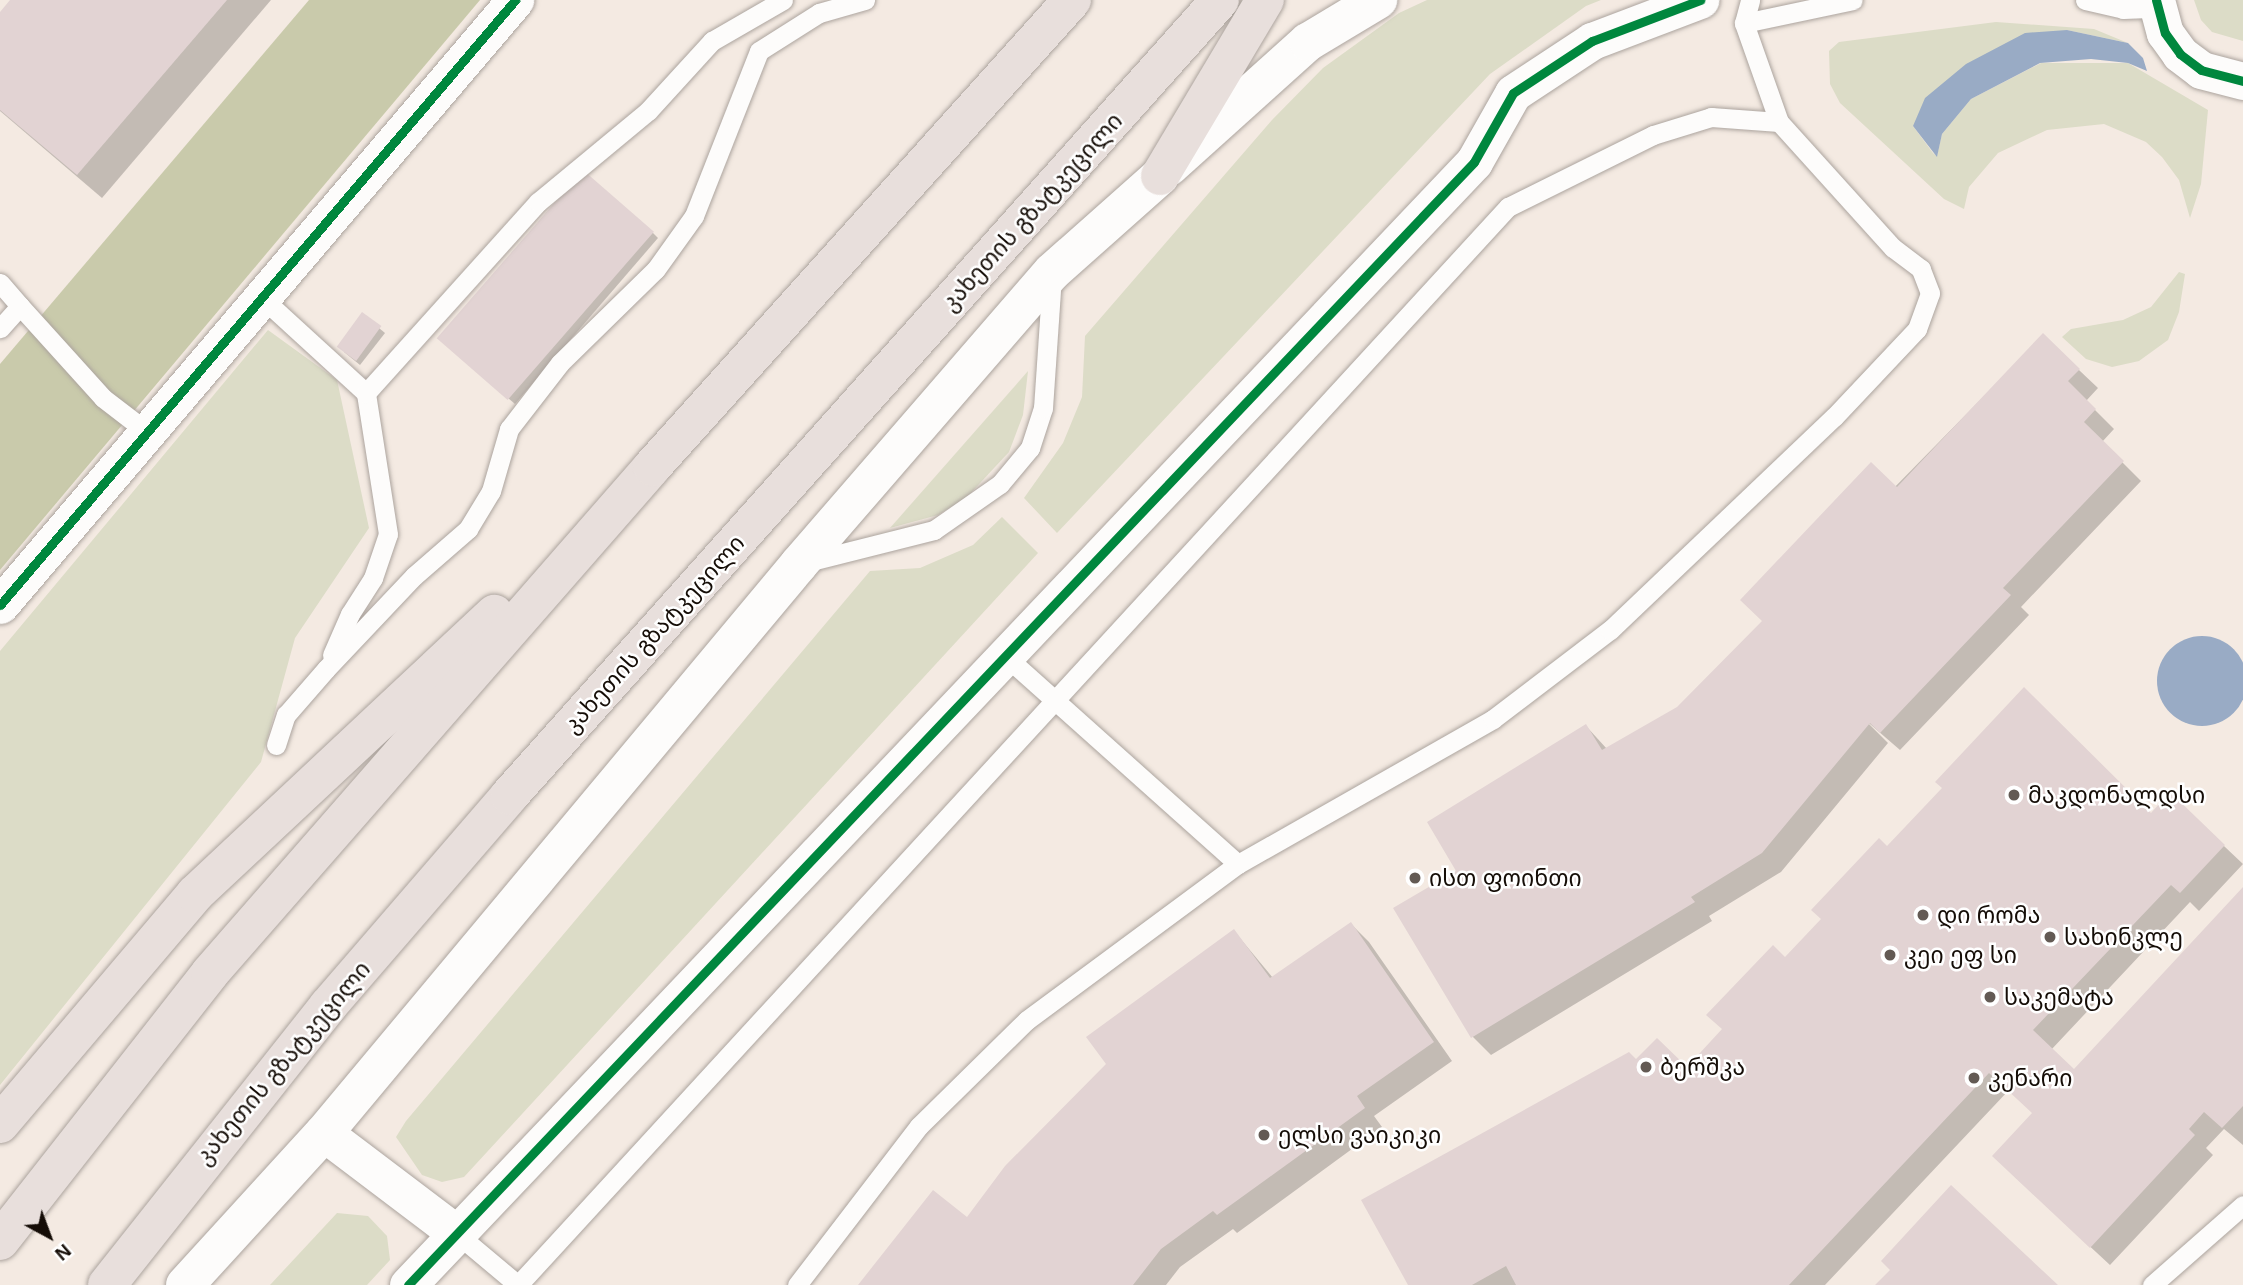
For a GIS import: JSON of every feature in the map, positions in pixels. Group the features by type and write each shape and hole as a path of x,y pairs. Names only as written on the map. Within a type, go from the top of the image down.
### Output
{"highway":[{"path":"0,1241 210,973 652,467 1072,0"},
{"name":"კახეთის გზატკეცილი","path":"107,1285 320,1017 500,807 1220,0"},
{"path":"1160,176 1265,0"},
{"path":"0,1124 195,894 652,467"}],"street":[{"path":"2,600 515,0"},
{"path":"185,1285 324,1133 799,564 1052,272 1308,42 1378,0"},
{"path":"408,1285 1003,654 1474,162 1513,93 1592,41 1700,0"},
{"path":"2156,4 2165,33 2180,54 2201,70 2243,81"},
{"path":"324,1133 456,1233"}],"lane":[{"path":"366,393 538,202 648,111 712,41 783,0"},
{"path":"276,746 286,715 326,669 414,576 468,529 491,491 509,429 560,363 656,269 694,216 759,51 819,13 862,0"},
{"path":"796,1285 919,1126 1027,1020 1238,864 1493,719 1610,630 1834,416 1917,328 1930,293 1921,269 1893,248 1779,122 1744,23 1750,0"},
{"path":"1744,23 1853,0"},
{"path":"2085,0 2123,9 2156,4"},
{"path":"456,1233 518,1285 1508,207 1653,135 1711,117 1779,122"},
{"path":"799,564 934,530 1000,484 1030,448 1043,408 1052,272"},
{"path":"0,283 103,398 146,432"},
{"path":"261,297 366,393 388,534 373,578 350,614 326,669"},
{"path":"0,328 20,306"},
{"path":"1003,654 1238,864"},
{"path":"2151,1285 2243,1206"}],"green space":[{"path":"309,0 480,0 0,570 0,364"},
{"path":"1427,0 1601,0 1586,6 1490,74 1057,533 1024,498 1063,443 1082,397 1085,336 1272,120 1323,68 1399,13"},
{"path":"2194,0 2243,0 2243,41 2212,32 2201,20"},
{"path":"1996,22 2094,29 2128,43 2067,30 1913,126 1933,153 1937,156 1942,134 1971,99 2041,63 2128,63 2208,110 2201,184 2190,218 2179,180 2162,157 2146,142 2104,124 2047,130 1998,153 1969,187 1964,209 1944,199 1840,103 1830,84 1829,51 1839,42"},
{"path":"2179,272 2185,274 2179,312 2168,340 2139,361 2112,367 2086,359 2062,337 2071,329 2123,320 2151,307"},
{"path":"268,330 337,380 369,528 295,638 261,762 0,1085 0,651"},
{"path":"1028,371 1023,415 1009,452 967,497 938,515 890,528"},
{"path":"1002,517 1038,553 464,1177 442,1182 422,1175 396,1137 406,1121 870,571 920,568 973,545"},
{"path":"337,1213 368,1216 387,1236 390,1260 367,1285 270,1285"}],"water":[{"path":"2067,30 2128,43 2143,58 2147,71 2128,63 2091,59 2040,63 1971,99 1942,134 1937,157 1913,126 1925,98 1966,64 2025,33"},
{"path":"2202,636 2219,640 2234,649 2243,664 2247,681 2243,698 2234,713 2219,722 2202,726 2185,722 2170,713 2161,698 2157,681 2161,664 2170,649 2185,640"}],"building":[{"path":"10,0 227,0 77,175 0,110 0,12"},
{"path":"583,170 654,232 508,400 437,338"},
{"path":"362,312 381,326 356,361 337,347"},
{"path":"2043,333 2080,369 2068,381 2096,409 2084,422 2124,461 2003,588 2011,595 1880,733 1870,723 1762,853 1691,897 1695,902 1471,1038 1393,908 1456,871 1427,822 1586,724 1602,750 1677,707 1762,621 1740,600 1871,462 1897,487"},
{"path":"2024,687 2151,813 2170,792 2225,845 2180,893 2171,885 2033,1030 2074,1069 2243,887 2243,1106 2222,1128 2204,1112 2189,1129 2195,1135 2090,1248 1992,1156 2032,1113 1989,1073 1789,1285 1516,1285 1506,1266 1472,1285 1408,1285 1361,1200 1629,1052 1636,1059 1657,1038 1687,1067 1722,1029 1706,1015 1773,945 1785,957 1821,919 1811,910 1879,838 1887,846 1942,788 1935,782"},
{"path":"1351,922 1434,1042 1357,1096 1365,1108 1217,1215 1213,1211 1161,1249 1133,1285 858,1285 933,1190 967,1217 1005,1166 1106,1064 1086,1037 1234,929 1270,978"},
{"path":"1951,1185 2058,1285 1875,1285 1890,1270 1881,1261"}],"cycle path":[{"path":"0,605 515,0"},
{"path":"408,1285 1474,162 1513,93 1592,41 1700,0"},
{"path":"2156,0 2165,33 2180,54 2201,70 2243,81"}],"place":[{"name":"მაკდონალდსი","path":"2014,795"},
{"name":"ისთ ფოინთი","path":"1415,878"},
{"name":"დი რომა","path":"1923,915"},
{"name":"სახინკლე","path":"2050,937"},
{"name":"კეი ეფ სი","path":"1890,955"},
{"name":"საკემატა","path":"1990,997"},
{"name":"ბერშკა","path":"1646,1067"},
{"name":"კენარი","path":"1974,1078"},
{"name":"ელსი ვაიკიკი","path":"1264,1135"}]}
